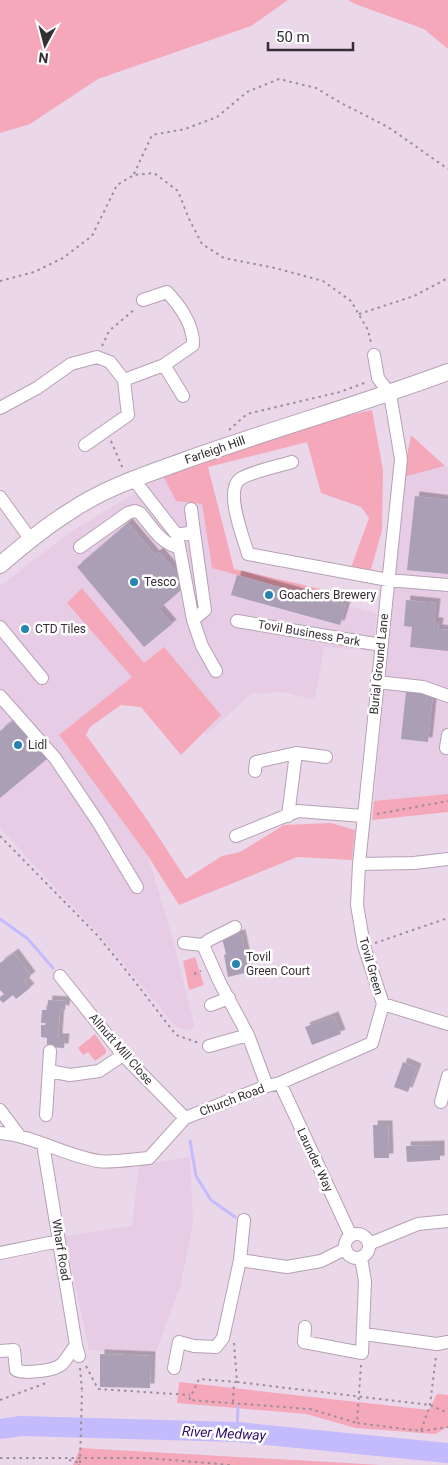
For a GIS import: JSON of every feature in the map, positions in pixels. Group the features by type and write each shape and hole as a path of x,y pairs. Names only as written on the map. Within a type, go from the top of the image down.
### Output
{"main road":[{"name":"Farleigh Hill","path":"0,565 69,511 109,490 228,445 390,394 448,372"}],"street":[{"path":"124,380 164,365 193,345 193,335 178,303 167,292 143,300"},
{"path":"374,355 378,378 390,394"},
{"path":"0,408 37,388 71,364 97,357 110,362 124,380 128,415 108,436 85,445"},
{"path":"164,365 183,396"},
{"name":"Burial Ground Lane","path":"363,816 402,459 390,394"},
{"path":"292,462 244,477 236,483 234,494 235,511 248,554 388,580 448,585"},
{"path":"134,480 178,541 193,620 202,646 216,671"},
{"path":"0,497 31,540"},
{"path":"191,509 205,610 193,620"},
{"path":"80,547 128,513 135,511 140,513 164,541 171,546 194,532"},
{"name":"Tovil Business Park","path":"237,621 381,645"},
{"path":"0,627 42,678"},
{"path":"377,682 423,687 448,696"},
{"path":"2,702 55,758 98,822 137,887"},
{"path":"446,748 448,735"},
{"path":"288,816 296,752"},
{"path":"255,771 256,762 296,752 326,757"},
{"path":"236,836 298,812 363,816"},
{"name":"Tovil Green","path":"280,1083 372,1044 383,1004 364,946 357,905 363,816"},
{"path":"359,864 414,863 448,858"},
{"path":"184,943 203,945 209,940 235,928"},
{"path":"203,945 220,983 248,1035 267,1086"},
{"name":"Allnutt Mill Close","path":"60,976 123,1055 185,1118"},
{"path":"211,1005 229,998"},
{"path":"383,1004 448,1024"},
{"path":"209,1046 248,1035"},
{"path":"46,1115 50,1051"},
{"path":"48,1071 70,1075 100,1071 123,1055"},
{"path":"441,1102 448,1076"},
{"name":"Church Road","path":"185,1118 267,1086 280,1083"},
{"name":"Launder Way","path":"280,1083 351,1236"},
{"path":"0,1110 18,1134"},
{"path":"0,1133 18,1134 43,1144 99,1161 149,1158 185,1118"},
{"name":"Wharf Road","path":"43,1144 59,1241 70,1271 78,1350"},
{"path":"174,1368 179,1342 194,1346 216,1347 223,1338 240,1260 244,1220"},
{"path":"369,1244 418,1224 448,1221"},
{"path":"362,1235 368,1240 367,1252 361,1258 353,1258 345,1249 346,1242 351,1236 362,1235"},
{"path":"0,1253 59,1241"},
{"path":"240,1260 287,1267 321,1261 345,1249"},
{"path":"305,1327 304,1342 362,1353 365,1281 361,1258"},
{"path":"364,1334 443,1343"},
{"path":"0,1351 14,1350 16,1370 20,1372 53,1369 61,1366 78,1350"}],"path":[{"path":"134,175 152,135 185,129 218,117 247,92 279,79 316,88 341,103 388,126 448,169"},
{"path":"0,282 34,272 62,258 92,236 117,185 134,175 154,173 178,192 189,220 202,244 224,258 275,268 323,281 351,301 368,330 374,355"},
{"path":"359,314 414,296 448,278"},
{"path":"97,357 109,331 143,300"},
{"path":"223,436 247,414 340,392 378,378"},
{"path":"108,436 125,472 134,480"},
{"path":"363,816 448,801"},
{"path":"0,836 98,936 176,1035 209,1046"},
{"path":"364,946 448,918"},
{"path":"223,1338 234,1342 235,1382 233,1403"},
{"path":"421,1431 430,1405 443,1343"},
{"path":"64,1459 80,1464 82,1391 78,1350"},
{"path":"78,1350 98,1388 192,1395"},
{"path":"357,1423 362,1353"},
{"path":"448,1413 430,1405 199,1379 189,1400 310,1409 357,1423 421,1431 448,1427"},
{"path":"0,1458 147,1458 231,1465"}],"shaded area":[{"path":"0,0 288,0 251,26 98,79 30,124 0,133"},
{"path":"348,0 448,0 448,49 424,29"},
{"path":"372,410 383,470 382,531 369,576 349,573 369,518 361,507 321,493 307,442 208,467 234,569 321,589 320,598 212,568 202,504 176,501 163,476 293,428"},
{"path":"411,435 445,466 403,477"},
{"path":"445,466 448,468 448,794 374,801 403,477"},
{"path":"163,476 176,501 202,504 212,568 377,614 373,651 324,647 315,700 282,692 251,694 206,735 151,672 59,735 148,856 174,943 195,1028 187,1030 176,1027 104,940 0,828 0,586 75,529"},
{"path":"82,588 144,663 164,647 221,715 181,755 141,707 121,705 90,727 86,735 146,818 186,879 222,856 240,852 284,825 331,823 355,830 352,860 297,857 179,905 148,856 59,735 132,677 67,603"},
{"path":"448,794 448,812 372,820 374,801"},
{"path":"195,957 204,985 189,990 183,961"},
{"path":"95,1034 106,1050 106,1053 95,1061 88,1052 83,1055 78,1048"},
{"path":"190,1157 193,1224 180,1288 155,1354 89,1350 65,1236 132,1226 139,1165"},
{"path":"179,1382 429,1410 437,1394 448,1395 448,1427 435,1434 356,1428 306,1414 177,1403"},
{"path":"80,1448 381,1465 73,1465"}],"building":[{"path":"415,496 448,500 448,574 407,570"},
{"name":"Tesco","path":"128,523 155,555 159,552 177,573 180,591 159,609 172,624 144,647 77,567"},
{"path":"237,575 346,606 340,625 231,595"},
{"path":"406,600 436,603 434,622 439,622 438,629 448,630 448,651 410,647 412,627 404,626"},
{"path":"406,692 433,694 428,742 401,739"},
{"name":"Lidl","path":"14,720 47,759 0,798 0,731"},
{"name":"Tovil Green Court","path":"241,934 249,972 228,977 224,955 226,954 222,938"},
{"path":"14,953 31,976 24,981 30,988 16,999 13,995 3,1003 0,1000 0,997 4,994 0,990 0,963"},
{"path":"48,1000 66,1001 65,1010 60,1009 58,1038 65,1038 64,1048 47,1047 47,1038 41,1037 41,1025 47,1025 47,1023 41,1023 42,1010 47,1010"},
{"path":"334,1016 341,1034 312,1045 305,1027"},
{"path":"403,1062 417,1068 408,1092 394,1087"},
{"path":"373,1125 388,1125 389,1158 374,1158"},
{"path":"440,1145 440,1160 407,1162 406,1146"},
{"path":"100,1354 151,1356 150,1388 100,1387"}],"waterway":[{"path":"0,919 28,939 53,968"},
{"path":"190,1141 196,1176 211,1200 235,1217"},
{"path":"237,1432 238,1407"},
{"name":"River Medway","path":"0,1429 21,1426 237,1432 448,1453"}],"place":[{"name":"Tesco","path":"134,582"},
{"name":"Goachers Brewery","path":"269,595"},
{"name":"CTD Tiles","path":"25,629"},
{"name":"Lidl","path":"18,745"},
{"name":"Tovil Green Court","path":"236,964"}]}
